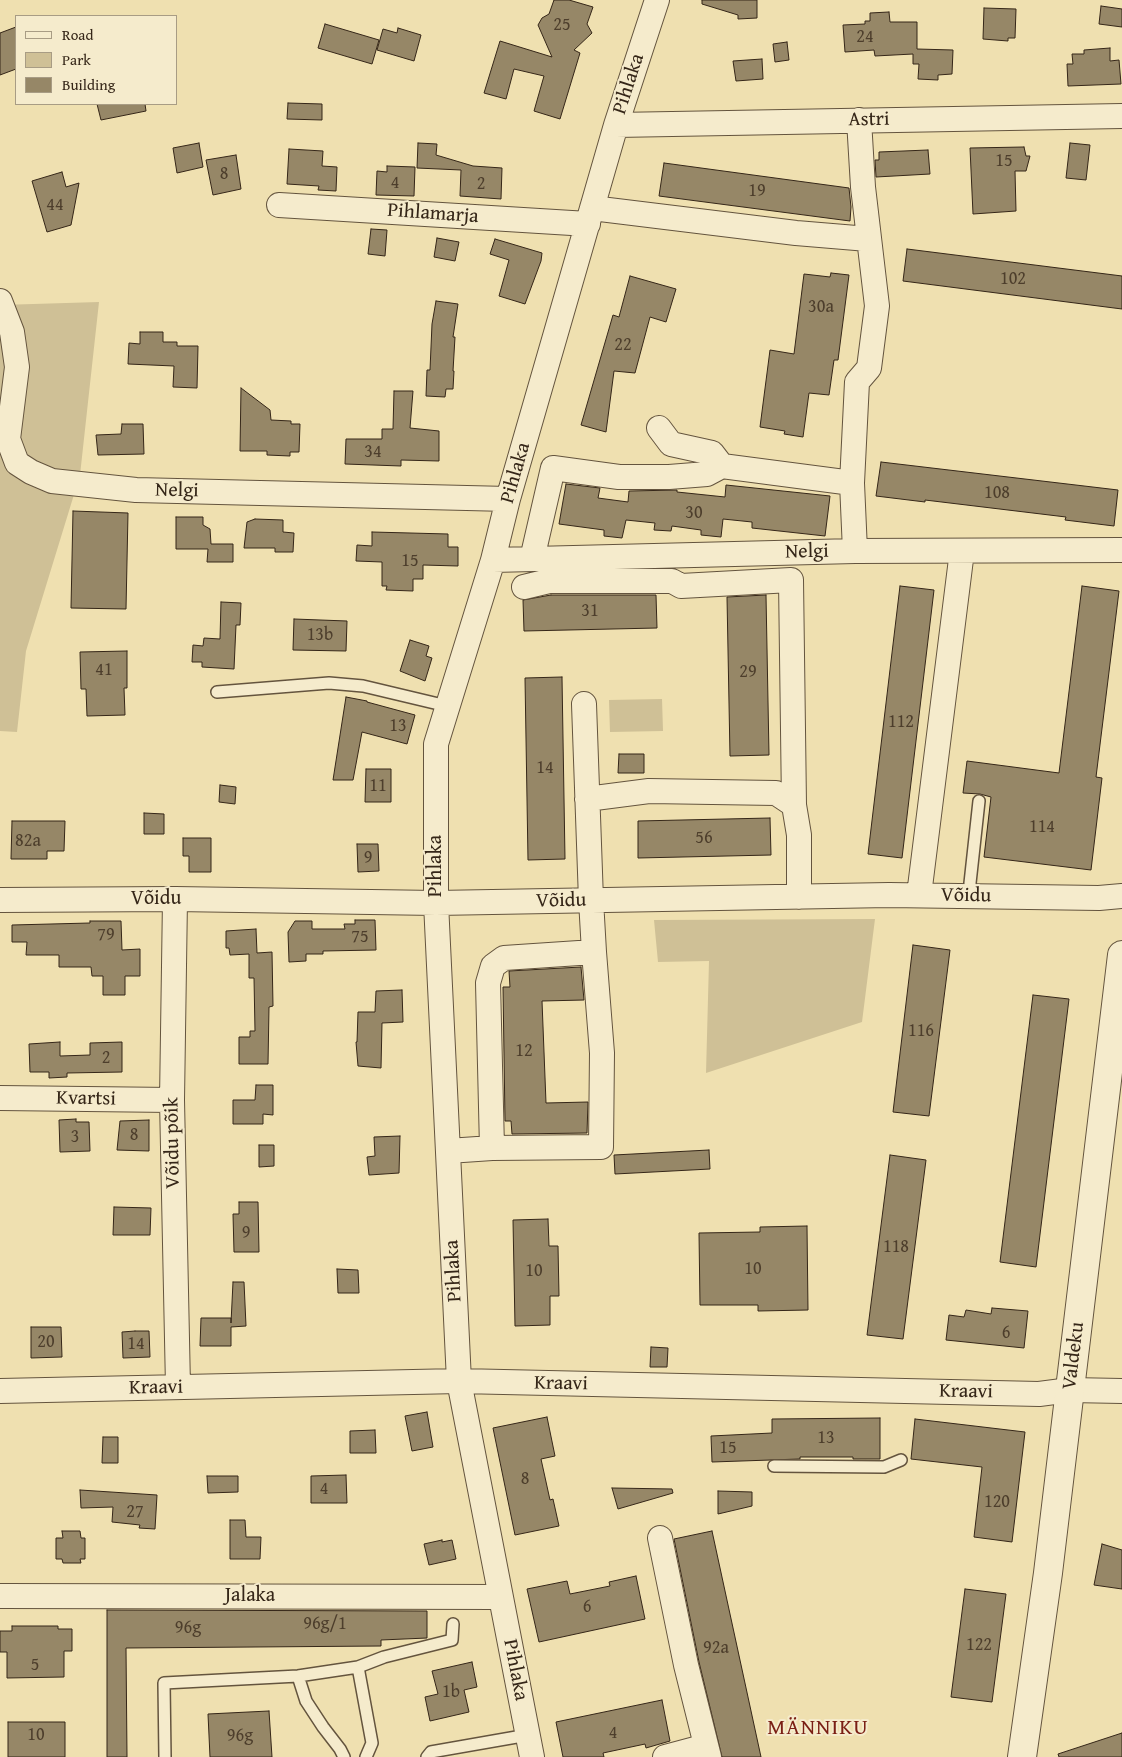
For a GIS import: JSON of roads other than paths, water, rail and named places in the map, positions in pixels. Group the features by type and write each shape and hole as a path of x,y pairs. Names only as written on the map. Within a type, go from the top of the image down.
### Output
{"street":[{"name":"Pihlaka","path":"530,1746 459,1381 436,903 436,744 493,560 508,499 616,125 657,0"},
{"name":"Astri","path":"616,125 1122,116"},
{"path":"855,551 852,483 857,382 869,368 877,306 868,239 859,120"},
{"name":"Pihlamarja","path":"279,204 590,216 868,239"},
{"name":"Nelgi","path":"0,301 12,332 17,367 8,438 17,463 31,472 52,481 136,490 508,499"},
{"path":"659,428 671,444 712,453 722,466"},
{"path":"532,559 552,468 619,477 669,477 706,474 722,466 852,483"},
{"name":"Nelgi","path":"493,560 855,551 1122,550"},
{"path":"920,895 962,551"},
{"path":"524,587 549,581 672,581 681,586 791,580 794,805 799,835 799,897"},
{"path":"448,1151 492,1148 601,1147 602,1053 591,900 584,704"},
{"path":"587,799 650,791 776,794 794,805"},
{"name":"Võidu","path":"0,900 175,899 436,903 920,895 1099,898 1122,896"},
{"name":"Võidu põik","path":"175,899 172,1100 178,1387"},
{"path":"492,1148 488,982 493,966 504,958 594,952"},
{"name":"Valdeku","path":"1022,1757 1048,1573 1122,955"},
{"name":"Kvartsi","path":"0,1098 172,1100"},
{"name":"Kraavi","path":"0,1391 459,1381 1029,1394 1070,1390 1122,1391"},
{"path":"660,1538 686,1665 708,1752 665,1757"},
{"name":"Jalaka","path":"0,1596 500,1597"}],"lane":[{"path":"217,692 329,683 363,686 448,706"},
{"path":"971,896 970,883 979,801"},
{"path":"774,1466 884,1467 901,1460"},
{"path":"165,1757 164,1683 298,1676 358,1667 384,1657 452,1640 453,1624"},
{"path":"358,1667 372,1743 366,1757"},
{"path":"298,1676 306,1701 344,1757"},
{"path":"427,1757 431,1752 530,1746"}],"district":[{"name":"MÄNNIKU","path":"818,1728"}]}
